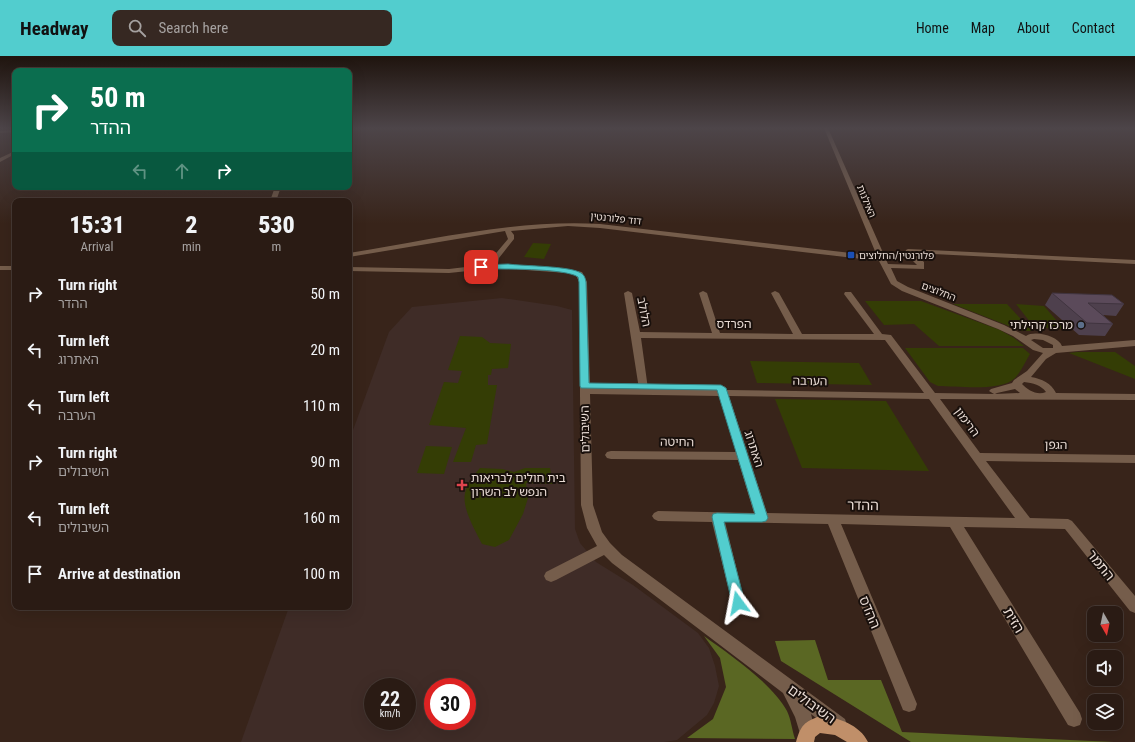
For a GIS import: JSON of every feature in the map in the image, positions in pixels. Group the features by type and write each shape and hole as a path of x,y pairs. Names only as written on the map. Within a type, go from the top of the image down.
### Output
{"main road":[{"path":"807,738 814,727 822,724 836,725 846,730 859,742"}],"street":[{"name":"האילנות","path":"840,160 884,263"},
{"name":"דוד פלורנטין","path":"352,255 508,229 556,224 583,224 921,267 921,264 908,253 908,251 1135,262"},
{"path":"494,266 496,258 511,239 512,236 508,229"},
{"name":"החלוצים","path":"884,263 894,282 905,289 1001,327 1043,350 1055,350"},
{"name":"השיבולים","path":"352,269 449,271 494,266 567,271 581,276 583,282 587,505 590,520 605,548 624,564 846,730"},
{"path":"0,268 12,268"},
{"path":"775,292 799,336"},
{"name":"הלולב","path":"628,293 636,335"},
{"path":"704,293 717,336"},
{"name":"הרימון","path":"848,294 929,393 1026,523"},
{"name":"החלוצים","path":"1001,327 1051,340"},
{"path":"636,335 643,389"},
{"name":"הפרדס","path":"636,335 884,337"},
{"path":"1037,336 1027,338 1038,356 1036,376 1045,389"},
{"path":"1051,340 1088,346"},
{"path":"1051,340 1057,344 1055,350"},
{"path":"1020,382 1031,374 1045,354 1055,350 1135,343"},
{"path":"1020,382 1031,380 1045,389 1071,397 1135,397"},
{"path":"1020,382 1023,391 1036,396"},
{"name":"הערבה","path":"929,393 994,391 1008,389 1020,382"},
{"name":"הערבה","path":"585,388 1036,396 1045,389"},
{"name":"האתרוג","path":"722,390 762,518"},
{"name":"החיטה","path":"611,455 743,456"},
{"name":"הגפן","path":"977,457 1135,459"},
{"name":"ההדר","path":"658,516 1068,524"},
{"path":"717,517 738,603"},
{"name":"ההדס","path":"832,519 909,704"},
{"name":"הזית","path":"954,522 1074,719"},
{"name":"התמר","path":"1068,524 1135,607"},
{"path":"551,576 605,548"},
{"name":"השיבולים","path":"777,679 790,691 798,703 807,738"}],"shaded area":[{"name":"בית חולים לבריאות הנפש לב השרון","path":"502,298 557,306 572,310 575,529 580,543 596,562 633,585 698,633 709,648 715,666 719,686 714,703 707,715 677,740 664,742 241,742 288,610 352,610 352,433 389,332 412,307"}],"green space":[{"path":"533,243 551,244 544,259 524,257"},
{"path":"865,301 921,301 1000,330 1024,346 939,346 914,324 884,325"},
{"path":"953,304 1007,304 1032,331 1022,331"},
{"path":"1016,304 1044,306 1064,329 1034,327"},
{"path":"460,336 482,337 490,343 511,344 508,368 492,369 491,375 488,375 488,385 497,385 487,444 476,445 471,462 453,462 466,428 429,425 444,382 458,383 462,371 448,370"},
{"path":"905,348 1023,348 1030,354 1017,376 1000,385 989,387 938,386 930,382"},
{"path":"1115,352 1135,366 1135,379 1069,353"},
{"path":"750,361 859,363 872,385 757,383"},
{"path":"775,399 886,401 929,471 802,468"},
{"path":"426,446 452,447 444,474 417,473"},
{"path":"480,468 502,469 514,472 525,468 550,468 553,484 526,483 528,498 523,514 509,540 495,547 482,544 465,506 466,490"},
{"path":"704,636 750,670 771,690 790,717 795,739 687,738 713,719 726,687 720,658"},
{"path":"815,640 828,680 881,680 902,732 1114,742 911,742 781,661 775,641"}],"building":[{"path":"1052,293 1112,295 1124,304 1088,303 1113,324 1087,323"}],"place":[{"name":"פלורנטין/החלוצים","path":"851,255"},
{"name":"מרכז קהילתי","path":"1081,325"},
{"name":"בית חולים לבריאות הנפש לב השרון","path":"462,485"}],"route":[{"path":"481,267 508,266 567,271 579,274 581,276 583,282 584,386 721,388 762,518 717,517 738,603"}]}
